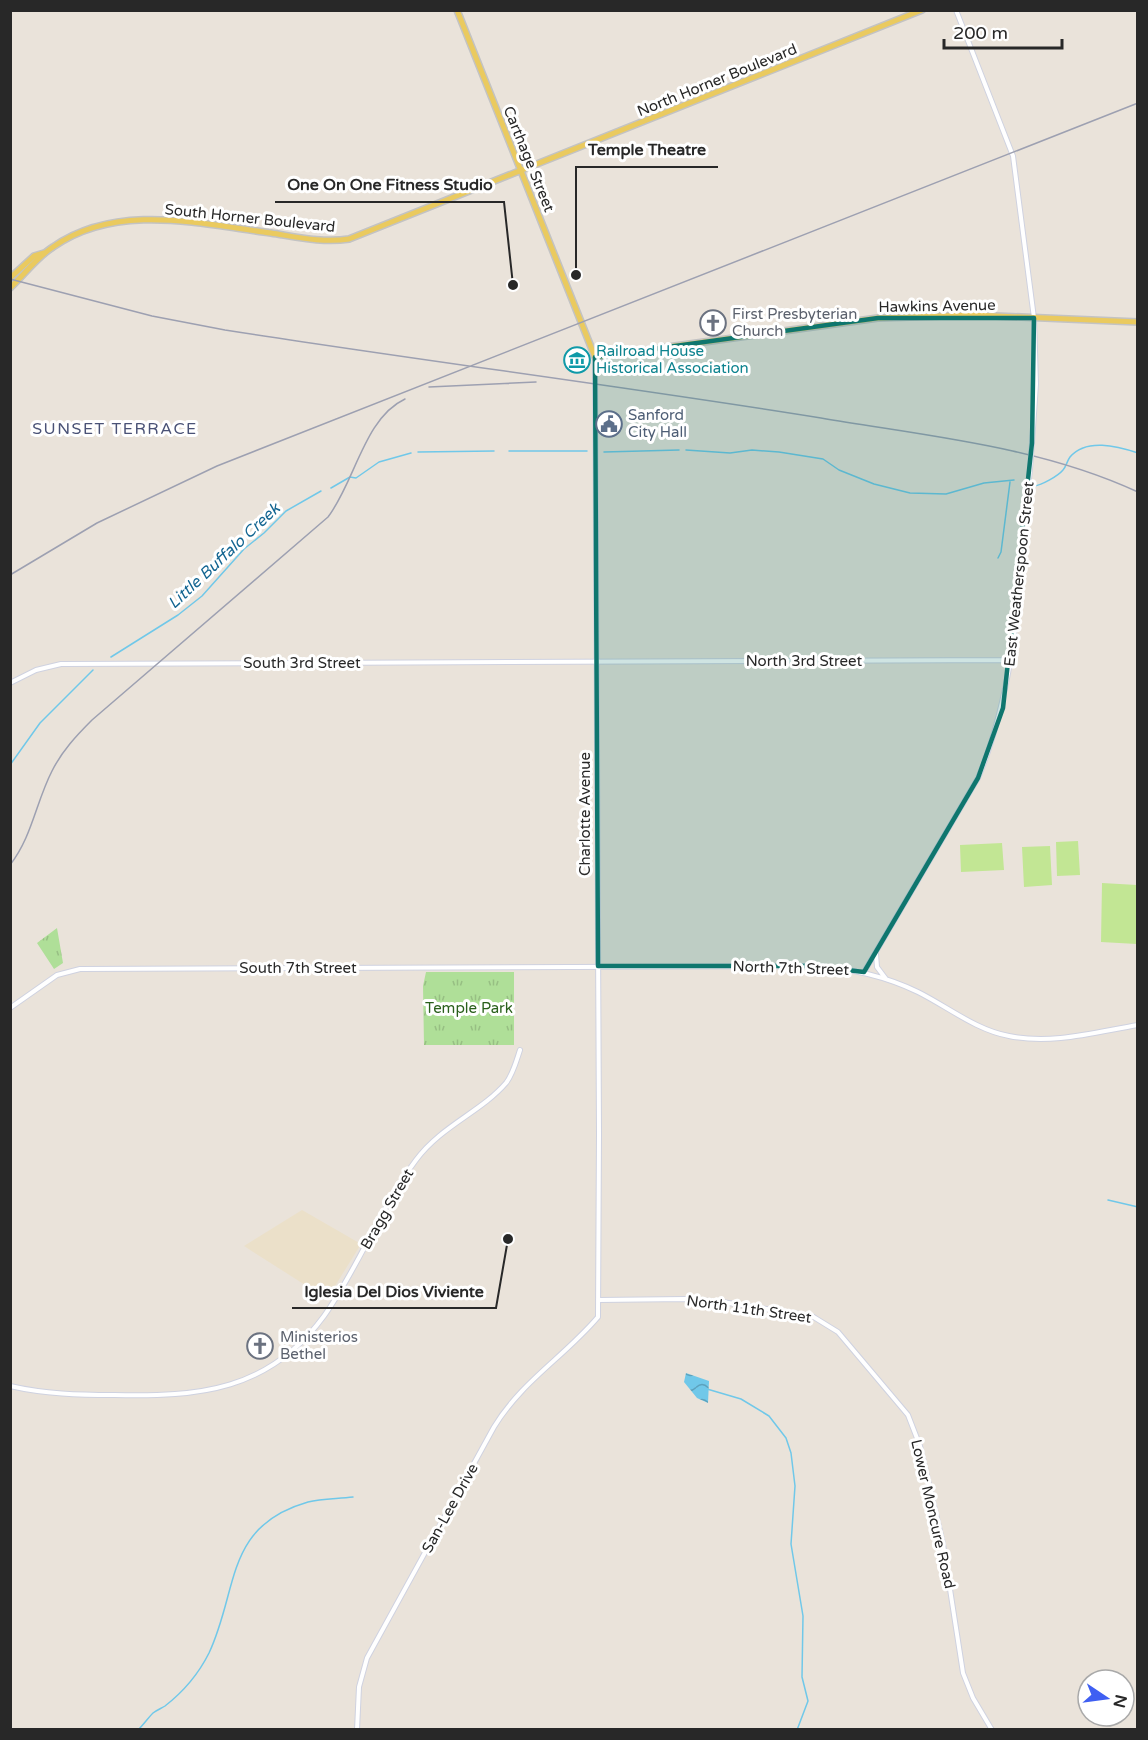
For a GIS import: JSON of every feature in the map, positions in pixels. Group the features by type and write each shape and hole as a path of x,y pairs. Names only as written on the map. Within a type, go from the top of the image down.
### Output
{"main road":[{"name":"Carthage Street","path":"457,10 577,316"},
{"name":"North Horner Boulevard","path":"521,172 922,10"},
{"name":"South Horner Boulevard","path":"10,278 34,256 84,231 135,219 168,220 332,241 349,239 521,172"},
{"name":"South Horner Boulevard","path":"10,288 44,253"},
{"name":"Hawkins Avenue","path":"595,357 878,318 962,315 1137,322"},
{"name":"Charlotte Avenue","path":"577,316 595,357"}],"street":[{"name":"East Weatherspoon Street","path":"864,972 978,778 1003,708 1011,660 1030,469 1035,384 1034,318 1010,143 956,10"},
{"name":"Charlotte Avenue","path":"595,357 597,1317"},
{"name":"North 3rd Street","path":"597,662 1011,660"},
{"name":"South 3rd Street","path":"10,683 36,670 61,664 597,662"},
{"path":"876,952 877,967 887,979"},
{"name":"North 7th Street","path":"598,966 812,966 864,972 919,993 983,1028 1008,1036 1050,1039 1137,1025"},
{"name":"South 7th Street","path":"10,1008 57,975 80,969 598,966"},
{"name":"Bragg Street","path":"10,1386 62,1394 180,1396 205,1393 231,1385 278,1360 308,1335 327,1311 416,1160 446,1129 505,1084 520,1050"},
{"name":"North 11th Street","path":"598,1300 686,1299 795,1312 819,1318 838,1332 852,1348"},
{"name":"San-Lee Drive","path":"357,1730 359,1687 367,1658 494,1427 515,1396 572,1344 597,1317"},
{"name":"Lower Moncure Road","path":"852,1348 908,1415 920,1446 943,1544 963,1673 973,1698 992,1730"}],"highlighted area":[{"path":"878,318 1034,318 1032,443 1003,708 978,778 864,972 812,966 598,966 595,357"}],"shaded area":[{"path":"302,1210 361,1244 327,1299 244,1246"}],"green space":[{"path":"1078,841 1080,875 1057,876 1056,842"},
{"path":"1002,843 1004,870 961,872 960,845"},
{"path":"1050,846 1052,885 1024,887 1022,847"},
{"path":"1102,883 1137,885 1137,944 1101,942"},
{"path":"57,928 63,963 54,969 37,943"},
{"name":"Temple Park","path":"426,972 514,972 514,1045 424,1045 423,986"}],"water":[{"path":"686,1373 709,1381 708,1403 697,1398 684,1382"}],"waterway":[{"name":"Little Buffalo Creek","path":"1034,486 1057,475 1064,469 1070,457 1084,447 1102,445 1138,453"},
{"name":"Little Buffalo Creek","path":"604,452 679,450"},
{"name":"Little Buffalo Creek","path":"686,450 730,453 752,450 823,459 839,470 874,484 910,493 946,494 984,483 1014,480"},
{"name":"Little Buffalo Creek","path":"418,452 494,451"},
{"name":"Little Buffalo Creek","path":"509,451 587,451"},
{"name":"Little Buffalo Creek","path":"331,488 350,477 356,478 379,462 411,453"},
{"path":"998,558 1001,552 1010,482"},
{"name":"Little Buffalo Creek","path":"111,657 178,615 202,596 244,549 286,511 321,491"},
{"name":"Little Buffalo Creek","path":"10,765 40,723 93,670"},
{"path":"1108,1200 1138,1207"},
{"path":"707,1389 741,1399 769,1416 786,1438 791,1453 795,1486 791,1544 803,1616 802,1677 808,1701 797,1730"},
{"path":"138,1730 153,1713 172,1701 205,1660 218,1629 238,1562 248,1543 261,1527 281,1513 308,1502 353,1497"}],"railway":[{"path":"10,575 97,523 217,466 1138,103"},
{"path":"10,279 152,316 225,330 942,437 1022,453 1062,464 1100,476 1138,492"},
{"path":"429,387 536,382"},
{"path":"10,865 24,843 52,771 70,744 92,720 328,517 379,421 391,408 405,399"}],"place":[{"name":"Temple Theatre","path":"576,275"},
{"name":"One On One Fitness Studio","path":"513,285"},
{"name":"First Presbyterian Church","path":"713,323"},
{"name":"Railroad House Historical Association","path":"577,360"},
{"name":"Sanford City Hall","path":"609,424"},
{"name":"Iglesia Del Dios Viviente","path":"508,1239"},
{"name":"Ministerios Bethel","path":"260,1346"}],"district":[{"name":"SUNSET TERRACE","path":"115,429"}]}
